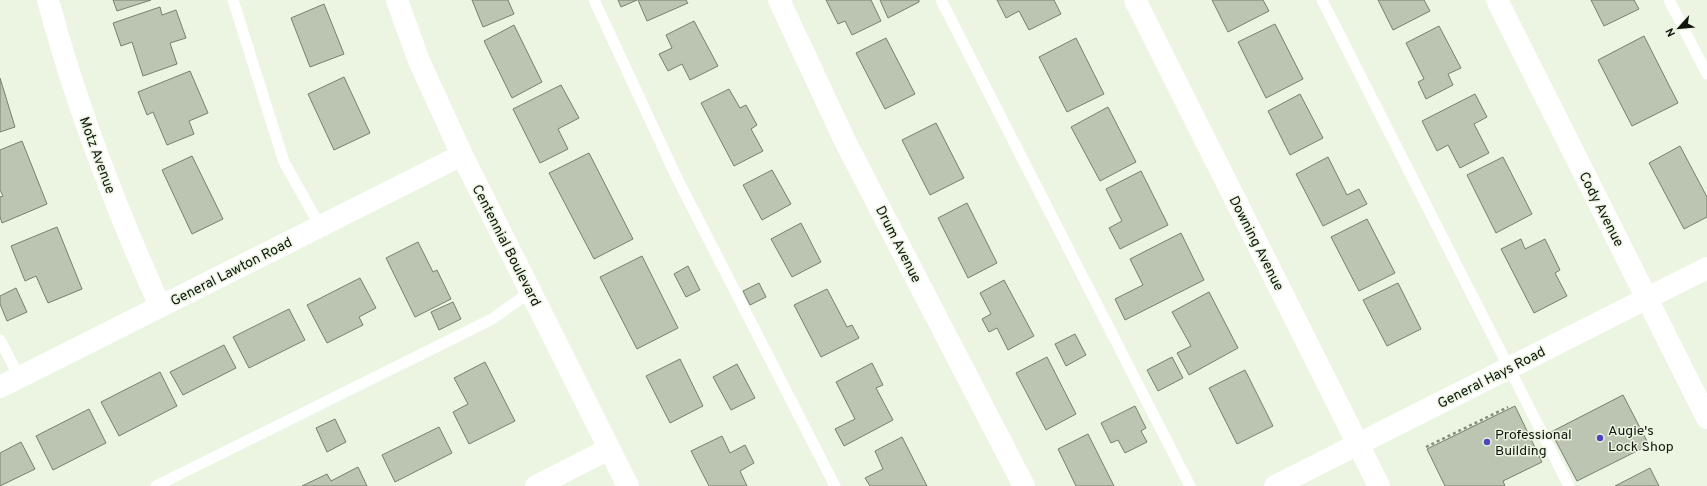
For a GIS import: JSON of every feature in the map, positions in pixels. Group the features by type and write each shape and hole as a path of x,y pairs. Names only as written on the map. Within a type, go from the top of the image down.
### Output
{"street":[{"name":"Motz Avenue","path":"48,0 62,51 100,163 132,244 160,306"},
{"name":"Centennial Boulevard","path":"397,0 422,68 462,155 628,486"},
{"name":"Drum Avenue","path":"779,0 847,145 1024,486"},
{"name":"Downing Avenue","path":"1135,0 1380,486"},
{"name":"Cody Avenue","path":"1497,0 1707,418"},
{"name":"General Lawton Road","path":"0,387 462,155"},
{"name":"General Hays Road","path":"1275,486 1707,268"},
{"path":"536,486 609,449"}],"lane":[{"path":"233,0 284,162 320,226"},
{"path":"594,0 676,178 835,486"},
{"path":"941,0 1190,486"},
{"path":"1322,0 1569,486"},
{"path":"1669,0 1707,74"},
{"path":"156,486 492,319 530,292"},
{"path":"0,340 19,377"}],"path":[{"path":"1426,447 1472,426 1511,405"}],"building":[{"path":"113,0 151,0 117,11"},
{"path":"472,0 508,0 514,14 483,27"},
{"path":"618,0 637,0 621,7"},
{"path":"638,0 686,0 688,3 647,21"},
{"path":"826,0 871,0 881,21 852,35 845,21 838,24"},
{"path":"880,0 919,0 919,2 888,18"},
{"path":"997,0 1054,0 1061,14 1029,30 1019,11 1006,18"},
{"path":"1212,0 1263,0 1269,11 1228,32"},
{"path":"1378,0 1424,0 1430,11 1393,30"},
{"path":"1591,0 1634,0 1639,9 1604,26"},
{"path":"324,4 344,54 310,67 291,18"},
{"path":"160,7 162,15 176,10 186,38 170,43 177,64 143,76 132,42 121,46 113,23"},
{"path":"694,21 718,66 690,80 682,64 668,71 659,54 672,48 666,35"},
{"path":"1275,24 1303,79 1266,98 1238,42"},
{"path":"514,25 542,82 512,98 484,41"},
{"path":"1439,26 1461,68 1448,74 1453,85 1426,99 1418,82 1424,79 1406,43"},
{"path":"1644,36 1678,103 1632,126 1598,60"},
{"path":"886,38 915,94 885,109 856,53"},
{"path":"1076,38 1104,94 1067,112 1039,57"},
{"path":"190,71 208,113 189,121 194,134 167,145 153,112 147,115 138,92"},
{"path":"344,77 370,133 334,150 308,94"},
{"path":"0,78 15,127 0,132"},
{"path":"561,85 579,118 558,129 568,149 540,163 513,109"},
{"path":"729,89 740,108 746,105 757,125 751,129 763,151 734,166 701,103"},
{"path":"1300,94 1323,138 1290,155 1268,111"},
{"path":"1475,94 1487,117 1474,124 1489,153 1460,168 1448,145 1437,151 1422,121"},
{"path":"1108,107 1136,162 1100,181 1071,127"},
{"path":"936,123 964,178 930,195 902,140"},
{"path":"22,141 47,204 2,223 0,217 0,197 3,196 0,190 0,150"},
{"path":"1680,146 1707,197 1707,217 1684,229 1649,163"},
{"path":"589,153 633,239 594,259 549,173"},
{"path":"192,156 223,219 192,234 162,170"},
{"path":"1328,157 1347,195 1359,189 1367,204 1323,226 1296,174"},
{"path":"1503,157 1532,214 1496,233 1467,175"},
{"path":"772,170 791,204 762,220 743,185"},
{"path":"1141,171 1168,225 1120,249 1109,228 1122,221 1106,189"},
{"path":"967,203 997,263 968,278 938,218"},
{"path":"1367,219 1395,273 1359,291 1331,237"},
{"path":"801,223 821,262 792,277 771,239"},
{"path":"57,227 82,289 48,303 36,276 25,281 11,246"},
{"path":"1181,233 1204,280 1125,320 1115,299 1143,285 1130,259"},
{"path":"1521,239 1525,249 1545,239 1560,270 1555,273 1567,296 1534,313 1501,249"},
{"path":"418,242 433,272 437,270 451,299 415,317 386,258"},
{"path":"642,256 678,328 637,349 600,277"},
{"path":"688,266 700,290 686,297 674,274"},
{"path":"360,278 376,308 359,317 363,325 327,343 307,305"},
{"path":"1004,280 1034,336 1008,350 997,328 989,332 982,319 991,314 980,293"},
{"path":"759,283 766,297 750,305 743,291"},
{"path":"1398,283 1421,329 1387,346 1363,300"},
{"path":"16,288 27,312 7,321 0,304 0,296"},
{"path":"827,289 847,327 852,325 859,338 821,357 794,305"},
{"path":"1209,292 1238,348 1189,375 1177,353 1191,346 1172,312"},
{"path":"453,302 461,319 439,330 431,312"},
{"path":"289,309 305,340 249,368 233,337"},
{"path":"1075,334 1086,355 1066,366 1055,344"},
{"path":"224,345 236,368 183,395 170,372"},
{"path":"1047,357 1076,414 1046,430 1016,373"},
{"path":"1172,357 1183,378 1158,391 1147,370"},
{"path":"680,359 703,406 670,423 646,376"},
{"path":"485,362 515,421 469,444 453,412 468,404 454,378"},
{"path":"872,363 883,385 876,388 893,420 844,446 835,429 855,419 836,382"},
{"path":"737,364 755,398 731,410 713,377"},
{"path":"1245,370 1273,426 1237,444 1209,388"},
{"path":"160,372 177,406 119,436 101,402"},
{"name":"Augie's Lock Shop","path":"1623,395 1649,445 1577,481 1551,432"},
{"path":"1135,406 1146,428 1141,431 1147,442 1125,453 1118,440 1111,443 1101,423"},
{"name":"Professional Building","path":"1515,406 1542,462 1503,481 1505,486 1445,486 1427,449"},
{"path":"89,409 106,443 53,470 36,436"},
{"path":"335,419 346,442 327,452 316,428"},
{"path":"439,427 452,453 395,482 382,455"},
{"path":"1088,434 1114,486 1076,486 1058,449"},
{"path":"722,436 730,453 745,445 754,463 740,471 747,486 709,486 691,451"},
{"path":"902,437 927,486 870,486 865,478 883,469 875,451"},
{"path":"21,442 35,469 0,486 0,453"},
{"path":"358,467 367,486 302,486 327,474 331,481"},
{"path":"1650,468 1659,486 1615,486"}],"place":[{"name":"Augie's Lock Shop","path":"1600,438"},
{"name":"Professional Building","path":"1487,442"}]}
